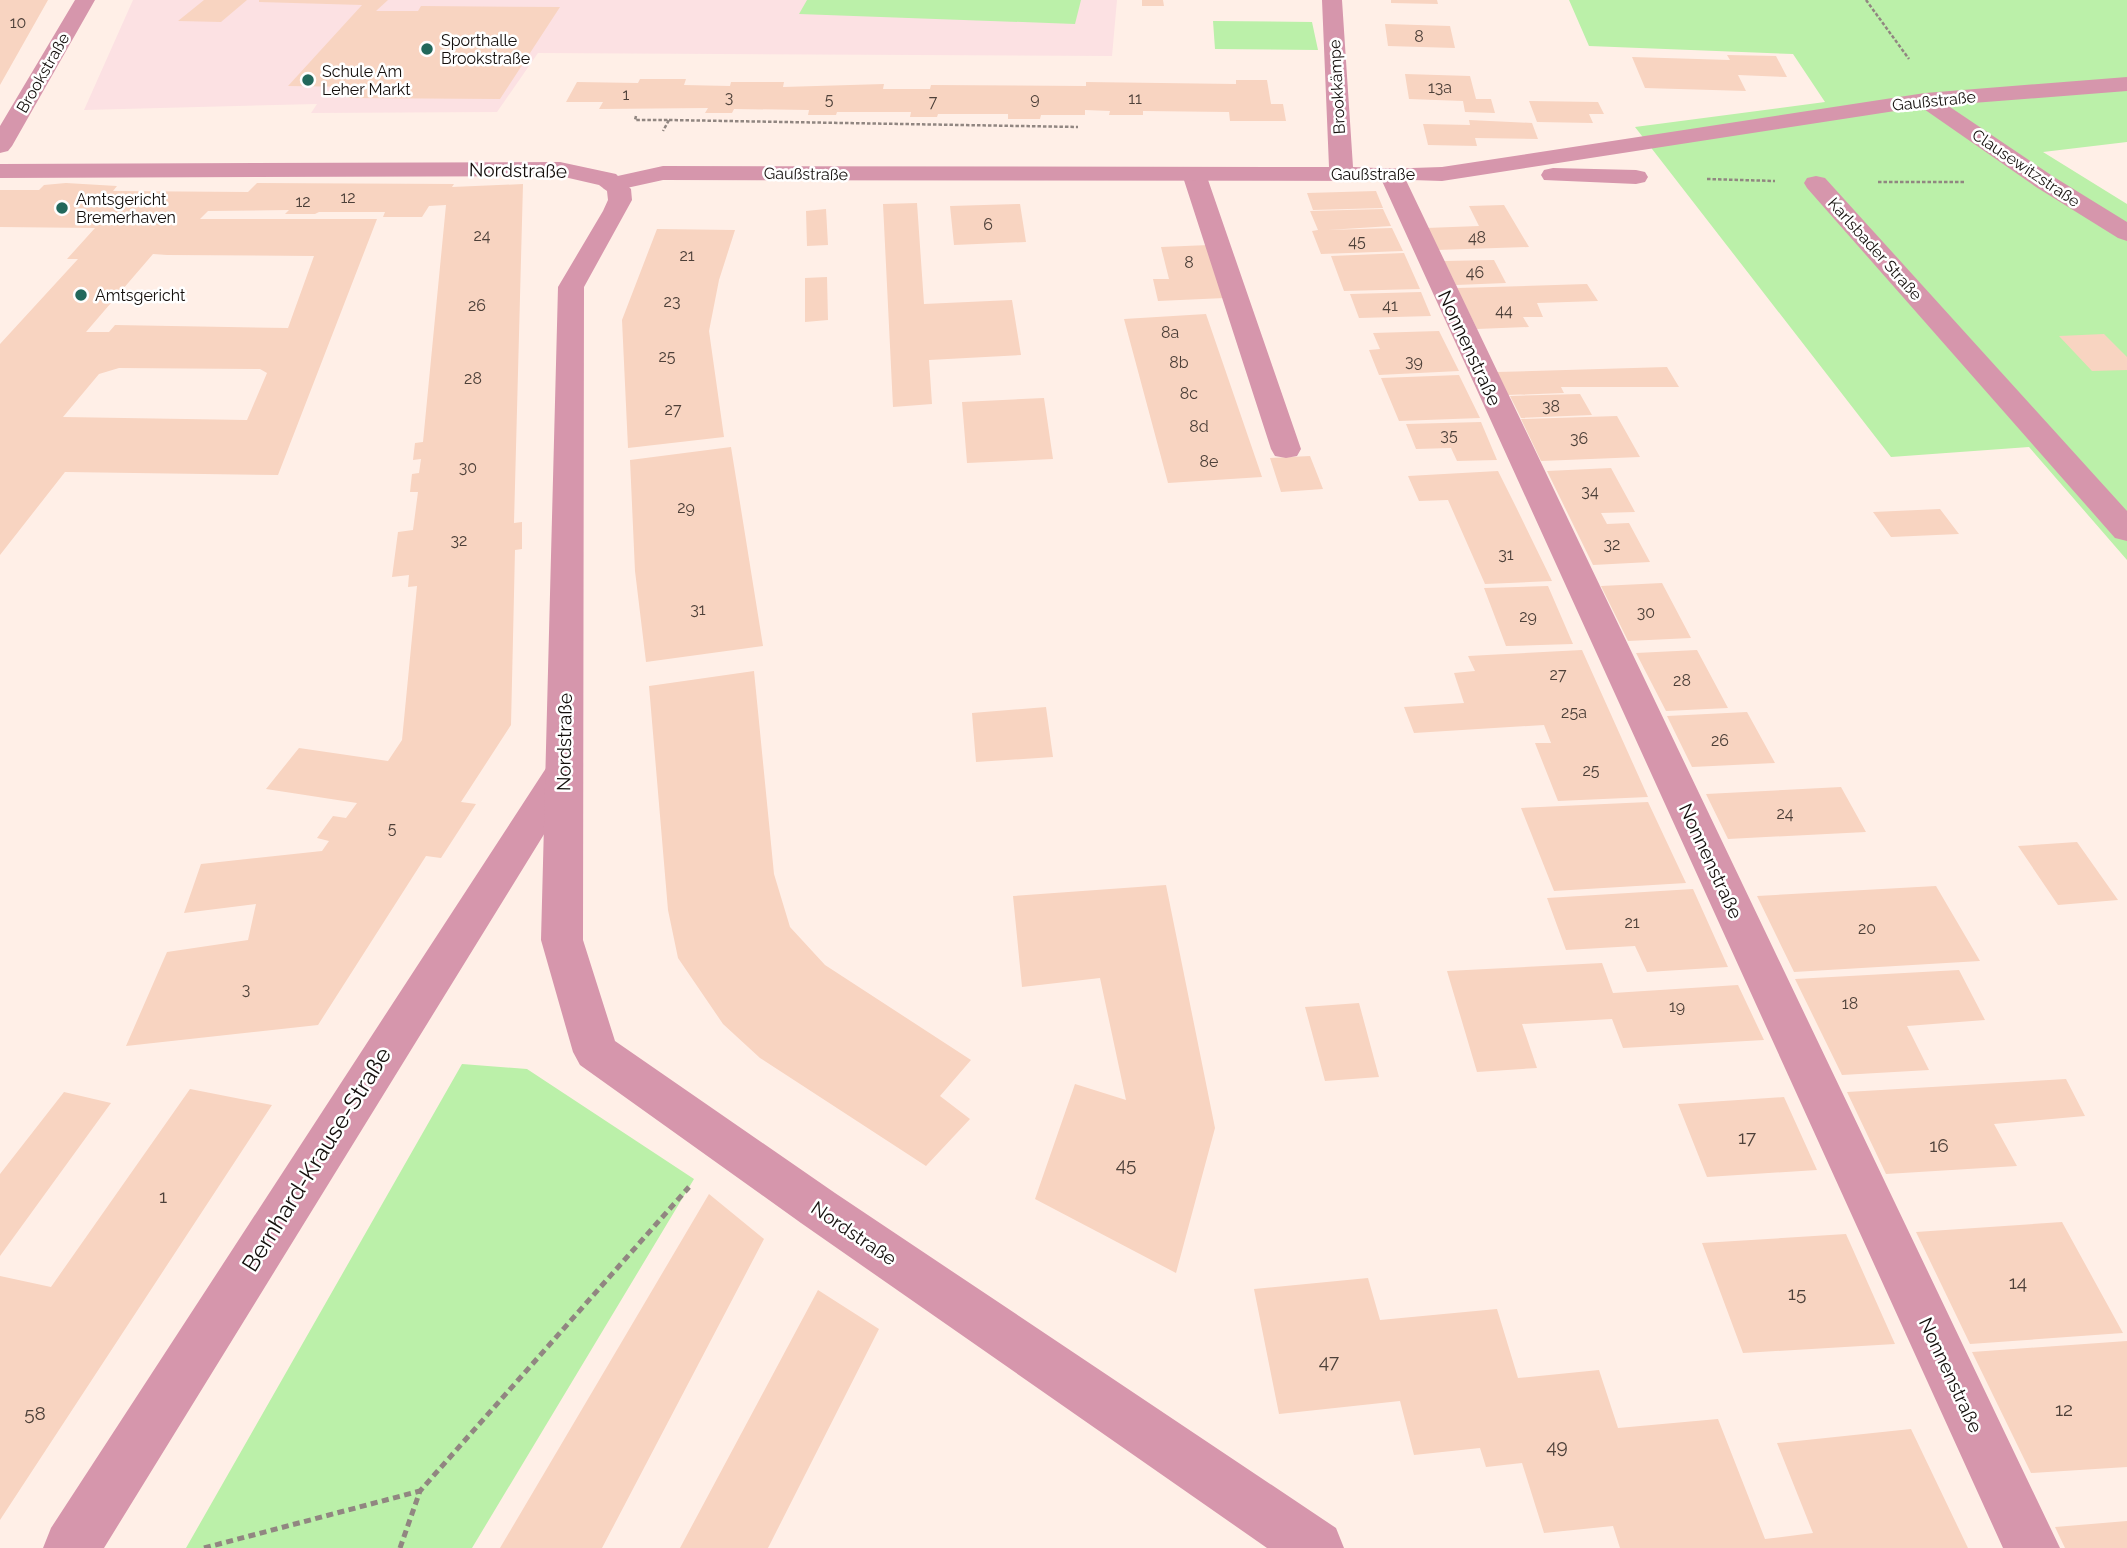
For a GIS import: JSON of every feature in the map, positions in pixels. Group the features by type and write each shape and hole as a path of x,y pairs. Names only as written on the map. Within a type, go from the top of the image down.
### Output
{"street":[{"name":"Brookstraße","path":"0,146 85,0"},
{"name":"Brookkämpe","path":"1332,0 1341,174"},
{"name":"Gaußstraße","path":"613,184 663,173 1442,174 1932,100 2127,84"},
{"name":"Clausewitzstraße","path":"1932,100 2045,182 2127,233"},
{"name":"Nordstraße","path":"0,171 559,169 596,176 619,189 620,200 615,211 571,287 562,940 596,1052 1317,1548"},
{"path":"1194,174 1286,449"},
{"name":"Nonnenstraße","path":"1391,174 2032,1548"},
{"path":"1442,174 1636,177"},
{"name":"Karlsbader Straße","path":"1816,183 2127,531"},
{"name":"Bernhard-Krause-Straße","path":"71,1548 564,771"}],"path":[{"path":"1866,0 1932,100"},
{"path":"669,120 1083,127"},
{"name":"Karlsbader Straße","path":"1636,177 1816,183"},
{"path":"1816,183 2045,182"},
{"path":"400,1548 420,1491 727,1144"},
{"path":"204,1548 420,1491"}],"shaded area":[{"name":"Schule Am Leher Markt","path":"133,0 1117,0 1112,56 538,53 497,112 311,113 317,104 84,110"}],"green space":[{"path":"807,0 1081,0 1075,24 799,14"},
{"path":"1569,0 2127,0 2127,142 2043,152 2127,204 2127,560 2029,447 1891,457 1635,127 1825,102 1793,54 1589,46"},
{"path":"1213,21 1312,22 1318,50 1215,49"},
{"path":"462,1064 527,1069 694,1179 472,1548 186,1548"}],"building":[{"path":"0,0 48,0 0,85"},
{"path":"204,0 247,0 221,22 178,21"},
{"name":"Sporthalle Brookstraße","path":"259,0 388,0 376,11 418,11 421,6 560,7 500,99 347,98 357,87 288,86 362,5"},
{"path":"1142,0 1163,0 1164,6 1142,6"},
{"path":"1391,0 1437,0 1438,4 1391,3"},
{"path":"1385,24 1450,26 1455,48 1388,46"},
{"path":"1727,55 1776,56 1787,77 1738,75 1746,91 1645,88 1632,57 1730,60"},
{"path":"1405,74 1470,76 1476,99 1491,99 1495,113 1465,112 1463,101 1409,99"},
{"path":"640,79 686,79 684,85 730,86 731,82 784,82 783,87 884,84 883,89 930,89 931,85 1086,86 1086,82 1236,84 1236,80 1267,80 1271,104 1283,104 1286,121 1230,121 1229,112 1143,111 1143,115 1109,115 1110,111 1085,110 1085,115 1041,115 1040,119 1008,119 1008,114 938,114 937,117 910,117 911,112 837,112 836,115 808,115 809,110 734,109 732,113 705,113 708,108 599,109 603,102 566,102 577,82 638,83"},
{"path":"1529,101 1598,102 1604,114 1589,114 1593,123 1537,122"},
{"path":"1469,120 1532,123 1538,139 1475,138 1477,146 1428,145 1423,124 1470,125"},
{"path":"66,183 117,186 113,191 248,192 257,183 454,184 452,187 523,184 514,523 522,522 522,549 515,550 511,725 461,802 476,804 441,858 426,856 318,1025 126,1046 167,952 248,940 256,904 184,913 201,864 322,851 329,841 317,838 333,816 346,818 357,803 266,789 299,748 388,761 402,740 417,586 408,587 409,575 392,577 398,532 413,530 418,492 410,492 412,474 419,473 421,459 413,460 415,443 423,442 446,205 429,206 422,217 383,217 385,212 285,214 289,210 208,211 200,219 377,219 278,475 65,472 0,555 0,344 78,259 67,259 95,228 0,227 0,190 39,190 44,185","holes":["153,254 167,255 314,256 288,328 115,325 109,332 86,332","119,368 260,369 267,373 247,420 63,417 99,374"]},
{"path":"1376,191 1383,208 1313,210 1307,193"},
{"path":"917,203 924,304 1012,300 1021,355 929,360 932,404 893,407 883,204"},
{"path":"1020,204 1026,242 954,245 950,206"},
{"path":"1504,205 1529,247 1437,250 1426,228 1479,226 1469,206"},
{"path":"826,209 828,245 807,246 806,211"},
{"path":"1383,209 1391,226 1328,230 1392,228 1403,251 1321,254 1312,231 1318,230 1310,211"},
{"path":"657,229 735,230 719,280 709,331 724,437 628,448 622,320"},
{"path":"1209,245 1225,298 1158,301 1153,279 1169,279 1161,247"},
{"path":"1404,253 1420,289 1344,291 1331,256"},
{"path":"1494,260 1506,283 1456,285 1444,261"},
{"path":"827,277 828,320 805,322 805,278"},
{"path":"1587,284 1598,301 1537,303 1543,317 1523,317 1529,327 1477,329 1457,288"},
{"path":"1421,292 1431,316 1359,318 1350,294"},
{"path":"1206,314 1262,477 1168,483 1124,319"},
{"path":"1439,331 1459,371 1379,375 1369,350 1380,349 1373,333"},
{"path":"2104,334 2127,357 2127,370 2092,371 2059,336"},
{"path":"1667,367 1679,387 1561,387 1564,393 1508,395 1497,372"},
{"path":"1459,375 1480,418 1399,421 1381,378"},
{"path":"1580,394 1592,415 1521,418 1510,396"},
{"path":"1044,398 1053,459 967,463 962,402"},
{"path":"1617,416 1640,457 1541,461 1521,419"},
{"path":"1481,422 1497,460 1457,461 1451,448 1416,449 1406,424"},
{"path":"731,447 763,646 646,662 635,571 630,460"},
{"path":"1310,456 1323,489 1281,492 1270,458"},
{"path":"1611,468 1635,512 1601,513 1607,524 1629,523 1650,562 1593,565 1547,471"},
{"path":"1498,471 1552,581 1485,584 1448,500 1419,501 1408,476"},
{"path":"1940,509 1959,534 1891,537 1873,512"},
{"path":"1662,583 1691,638 1628,641 1601,586"},
{"path":"1548,586 1573,644 1506,646 1484,588"},
{"path":"1582,650 1648,797 1558,801 1535,743 1551,743 1544,725 1414,733 1404,707 1464,703 1454,673 1475,671 1468,656"},
{"path":"1697,650 1728,708 1666,711 1636,653"},
{"path":"754,671 774,874 790,927 825,965 971,1060 940,1096 970,1119 926,1166 760,1058 723,1024 678,958 668,910 649,686"},
{"path":"1046,707 1053,757 976,762 972,713"},
{"path":"1747,712 1775,763 1692,767 1667,716"},
{"path":"1841,787 1866,832 1728,839 1706,794"},
{"path":"1648,802 1686,883 1554,891 1521,808"},
{"path":"2077,842 2118,900 2058,905 2018,846"},
{"path":"1166,885 1215,1128 1176,1273 1035,1199 1075,1084 1126,1100 1100,978 1022,987 1013,896"},
{"path":"1936,886 1980,961 1794,972 1757,896"},
{"path":"1693,889 1728,967 1647,972 1635,946 1566,950 1547,898"},
{"path":"1602,963 1613,993 1738,985 1764,1040 1623,1048 1612,1019 1522,1024 1537,1068 1477,1072 1447,971"},
{"path":"1959,970 1985,1020 1907,1026 1929,1070 1842,1075 1795,979"},
{"path":"1359,1003 1379,1077 1325,1081 1305,1007"},
{"path":"2066,1079 2085,1116 1994,1124 2017,1166 1886,1174 1847,1092"},
{"path":"190,1089 272,1105 0,1520 0,1276 51,1287"},
{"path":"64,1092 111,1103 0,1256 0,1174"},
{"path":"1784,1097 1817,1170 1707,1177 1678,1104"},
{"path":"709,1194 764,1239 602,1548 500,1548"},
{"path":"2062,1222 2123,1333 1970,1344 1916,1232"},
{"path":"1846,1234 1895,1344 1743,1353 1702,1243"},
{"path":"1368,1278 1380,1320 1497,1309 1518,1378 1599,1370 1618,1428 1718,1419 1765,1539 1813,1533 1777,1443 1911,1429 1968,1548 1620,1548 1613,1526 1544,1533 1522,1463 1486,1467 1480,1448 1414,1455 1400,1401 1279,1414 1254,1289"},
{"path":"818,1290 879,1329 768,1548 680,1548"},
{"path":"2127,1341 2127,1467 2031,1473 1972,1352"},
{"path":"2127,1521 2127,1548 2065,1548 2055,1527"}],"place":[{"name":"Sporthalle Brookstraße","path":"427,49"},
{"name":"Schule Am Leher Markt","path":"308,80"},
{"name":"Amtsgericht Bremerhaven","path":"62,208"},
{"name":"Amtsgericht","path":"81,295"}]}
